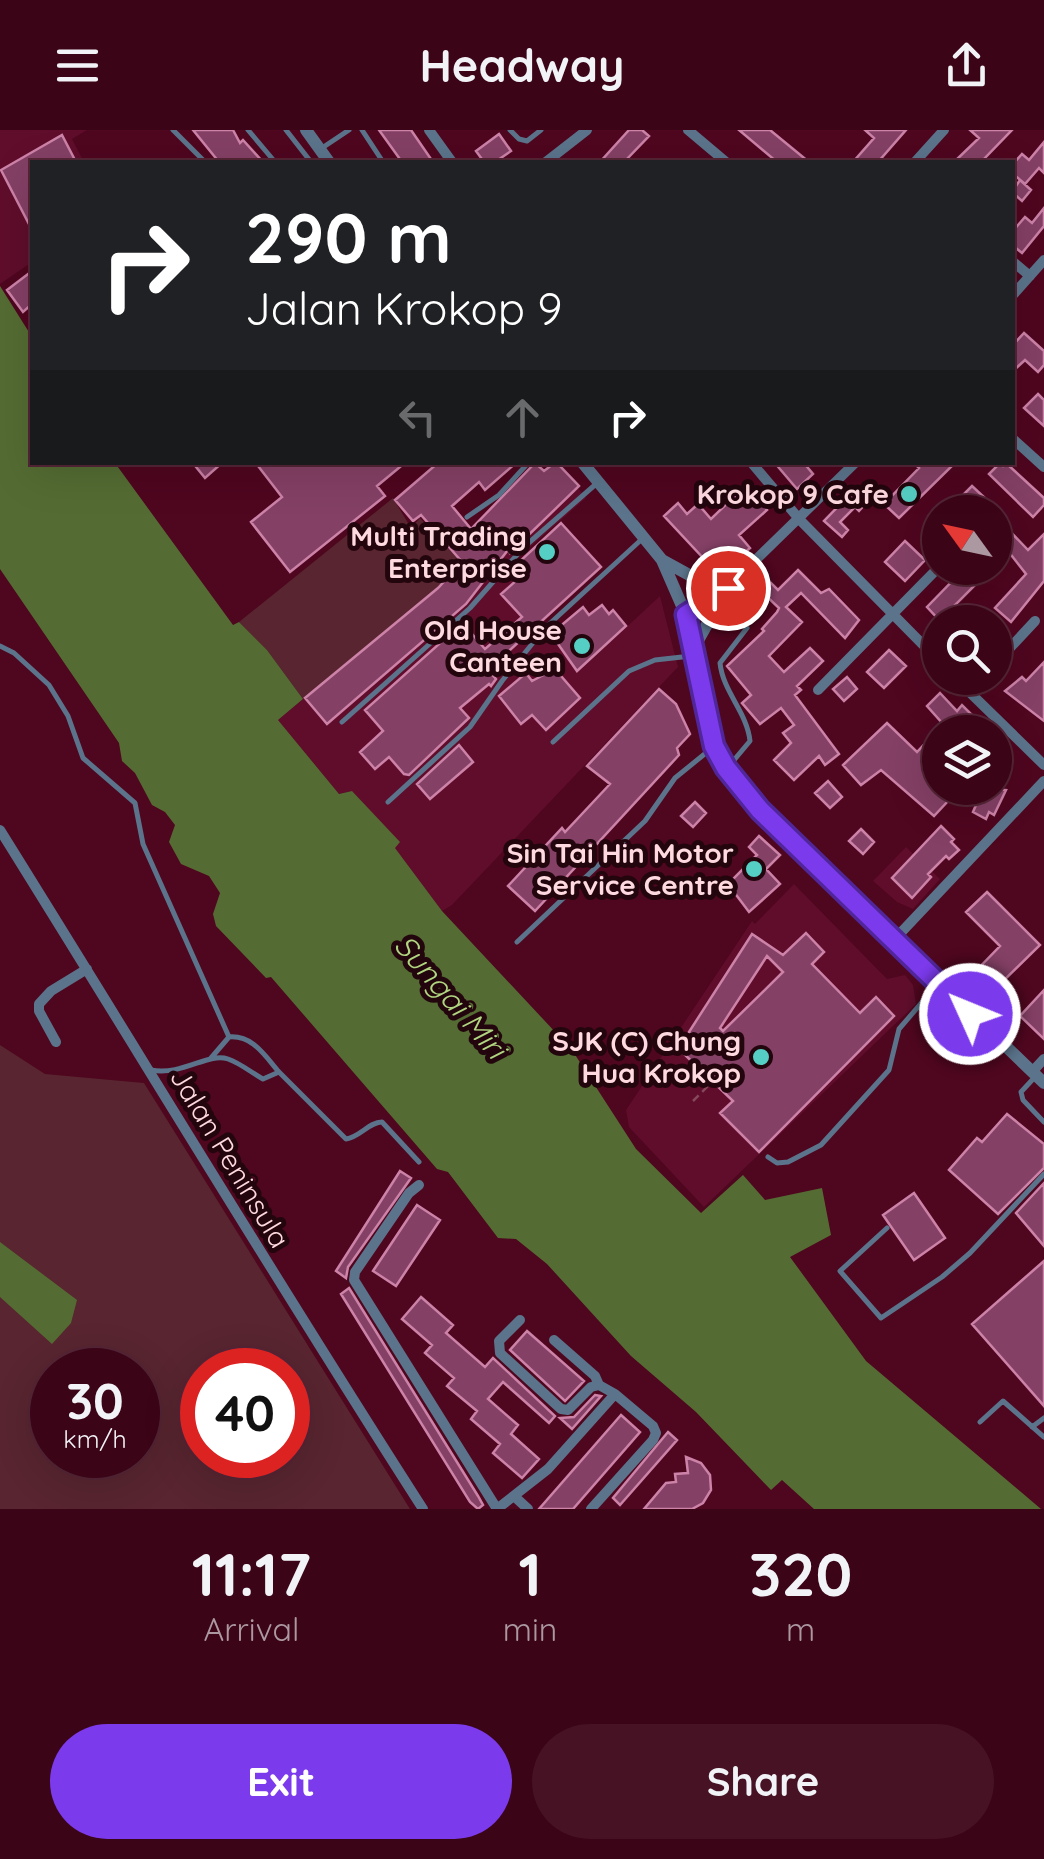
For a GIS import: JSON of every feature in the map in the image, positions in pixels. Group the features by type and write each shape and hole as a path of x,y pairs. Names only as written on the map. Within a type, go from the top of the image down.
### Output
{"street":[{"path":"306,130 328,160"},
{"path":"429,130 451,160"},
{"path":"549,160 587,130"},
{"path":"688,130 724,160"},
{"path":"917,160 944,130"},
{"path":"1015,293 1044,260"},
{"path":"1015,263 1030,276"},
{"path":"1015,441 1044,467"},
{"path":"584,465 662,560 686,615 714,746 726,768 760,810 1037,1077 1044,1059"},
{"path":"754,465 800,520 922,644"},
{"path":"686,615 728,588 853,465"},
{"path":"662,560 702,582 728,588"},
{"path":"818,690 922,583"},
{"path":"693,653 728,588"},
{"path":"1012,646 1035,621"},
{"path":"972,695 1044,765"},
{"path":"893,941 1044,781"},
{"name":"Jalan Peninsula","path":"0,830 299,1316 423,1509"},
{"path":"56,1042 39,1004 51,991 87,969"},
{"path":"418,1185 408,1193 355,1272 354,1280 497,1509 548,1468 616,1394"},
{"path":"520,1320 500,1342 500,1353 561,1409 568,1410 590,1388 599,1385"},
{"path":"554,1340 595,1376 599,1385 616,1394 653,1426 656,1434 591,1509"},
{"path":"515,1497 528,1509"}],"lane":[{"path":"173,130 203,160"},
{"path":"248,130 273,160"},
{"path":"286,130 309,160"},
{"path":"320,150 350,130"},
{"path":"362,130 382,160"},
{"path":"510,130 519,139 527,140 541,130"},
{"path":"466,517 499,495 526,465"},
{"path":"342,722 470,608 524,546 598,482"},
{"path":"388,802 470,727 545,628 644,537"},
{"path":"726,768 750,741 749,728 722,680 720,663 747,628"},
{"path":"0,646 14,653 49,685 73,726 83,758 135,803 144,844 229,1038"},
{"path":"553,742 629,671 654,660 693,653"},
{"path":"518,942 645,821 675,778 714,746"},
{"path":"768,1156 777,1163 788,1162 821,1145 889,1070 899,1030 938,984"},
{"path":"211,1058 229,1038 239,1036 252,1043 318,1115 346,1139 382,1122 419,1162"},
{"path":"150,1070 168,1073 211,1058 226,1058 263,1079 279,1072"},
{"path":"1037,1077 1021,1092 1023,1100 1044,1122"},
{"path":"887,1228 840,1271 881,1318 970,1253 1044,1174"},
{"path":"980,1422 1002,1401 1044,1437"},
{"path":"1032,1427 1044,1418"}],"path":[{"path":"693,1101 712,1082"}],"shaded area":[{"path":"0,130 87,130 72,139 83,160 30,160 30,263 0,284"},
{"path":"548,465 559,465 586,498 505,569 547,618 542,624 578,672 660,596 678,667 452,905 442,911 394,847 399,843 352,791 339,794 278,720 439,586"},
{"path":"393,498 408,523 413,526 420,518 460,561 439,586 303,699 267,650 239,622"},
{"path":"906,847 940,879 913,909 897,902 873,881"},
{"name":"SJK (C) Chung Hua Krokop","path":"794,884 887,979 905,975 913,985 916,1004 704,1207 629,1127 626,1110 752,921 755,924"},
{"path":"0,1045 45,1074 144,1083 309,1348 180,1348 180,1478 310,1478 310,1349 410,1509 0,1509"}],"water":[{"name":"Sungai Miri","path":"0,286 30,334 30,465 116,465 233,625 239,622 267,650 303,699 278,720 339,794 352,791 400,842 395,848 442,911 572,1050 636,1149 701,1213 743,1175 765,1200 822,1188 831,1235 790,1257 866,1361 1041,1509 814,1509 782,1480 771,1490 696,1412 631,1356 547,1264 516,1239 498,1238 448,1172 437,1169 271,977 266,978 216,926 213,914 220,893 209,876 181,864 169,842 175,825 165,812 152,805 135,773 122,761 119,743 0,569"},
{"path":"0,1242 77,1300 71,1323 52,1344 0,1297"}],"building":[{"path":"193,130 233,130 240,143 243,140 261,160 217,160"},
{"path":"379,130 411,130 432,160 401,160"},
{"path":"629,130 642,130 649,136 626,160 602,160"},
{"path":"739,130 770,130 807,160 775,160"},
{"path":"865,130 906,130 880,160 855,160 874,138"},
{"path":"970,130 1012,130 983,160 956,160 979,138"},
{"path":"499,134 511,151 498,160 483,160 476,151"},
{"path":"62,135 75,160 30,160 30,226 1,170"},
{"path":"1044,142 1044,173 1039,168 1025,184 1015,176 1015,162 1022,154 1029,160"},
{"path":"1020,180 1031,190 1022,201 1015,195"},
{"path":"1044,208 1044,226 1022,253 1015,247 1015,229 1025,217 1032,223"},
{"path":"30,273 30,306 23,312 7,290"},
{"path":"1024,333 1044,351 1044,365 1038,372 1025,360 1015,369 1015,343"},
{"path":"1038,394 1044,400 1044,426 1024,408"},
{"path":"194,465 220,465 205,478"},
{"path":"257,465 402,465 377,486 385,496 290,572 251,522 282,497"},
{"path":"436,465 514,465 485,490 479,482 452,506 471,529 533,465 544,471 559,465 579,486 510,553 508,550 466,604 327,724 305,698 438,588 462,562 421,515 413,521 395,500"},
{"path":"777,465 806,465 813,474 797,489"},
{"name":"Krokop 9 Cafe","path":"916,465 953,465 899,518 884,504 919,468"},
{"path":"998,465 1008,465 1044,498 1044,505 1033,517 989,474"},
{"path":"745,486 767,510 739,535 750,548 725,570 705,560 664,516 678,503 687,514 698,504 711,519"},
{"path":"972,486 982,495 963,495"},
{"path":"854,490 867,502 859,511 855,507 840,522 848,530 842,537 824,521"},
{"path":"561,523 601,567 488,670 496,679 491,686 460,708 469,718 409,775 389,757 375,769 360,752 383,731 365,710 449,635 452,639 466,627 485,649 522,617 501,594 526,572 518,563"},
{"path":"1012,533 1028,550 1044,534 1044,581 1012,621 1012,605 998,605 1026,574 1012,556"},
{"path":"905,541 922,557 922,563 905,581 885,562"},
{"path":"798,570 821,593 829,589 859,620 845,638 801,593 786,607 802,622 769,656 784,672 810,648 823,661 797,686 801,690 795,695 839,754 825,765 819,756 794,780 774,760 791,743 783,733 794,725 781,708 760,724 742,703 751,695 727,666 764,631 779,608 762,592 771,583 778,590"},
{"path":"948,585 975,585 955,605 929,605"},
{"name":"Old House Canteen","path":"602,605 609,614 613,610 626,626 577,671 551,634 583,607 589,615"},
{"path":"889,650 906,666 884,688 867,672"},
{"path":"1044,662 1044,721 1010,695 1012,685 1022,677 1026,681"},
{"path":"555,669 580,698 546,730 532,715 521,724 499,696 526,673 532,681"},
{"path":"847,677 857,689 844,701 833,689"},
{"path":"659,689 676,704 690,734 677,748 679,755 535,911 508,886 610,784 587,766"},
{"path":"942,695 957,711 962,705 971,714 935,715 927,706"},
{"path":"887,723 917,752 922,747 922,805 944,805 934,816 881,770 861,785 843,765"},
{"path":"459,745 473,762 430,799 417,784"},
{"path":"828,781 842,797 830,808 815,793"},
{"path":"695,802 706,813 693,827 681,816"},
{"path":"976,805 999,805 994,815 989,812 986,819 973,812"},
{"path":"941,826 959,850 949,859 946,856 928,874 931,877 912,898 892,878"},
{"path":"861,829 874,842 863,854 849,841"},
{"name":"Sin Tai Hin Motor Service Centre","path":"759,836 780,855 766,869 780,884 749,912 728,884 757,855 749,847"},
{"path":"987,892 1040,945 993,991 974,973 1000,946 966,912"},
{"path":"806,933 824,952 812,964 860,1013 876,997 894,1016 759,1152 720,1113 733,1101 682,1052 693,1035 689,1032 752,934 783,955","holes":["767,956 783,972 723,1031 720,1028"]},
{"path":"1044,990 1044,1039 1020,1016"},
{"path":"1007,1114 1044,1144 1044,1168 998,1214 949,1170 977,1138 982,1142"},
{"path":"400,1171 411,1178 348,1267 346,1278 336,1271"},
{"path":"1044,1183 1044,1246 1016,1213"},
{"path":"914,1193 945,1238 914,1260 883,1215"},
{"path":"417,1205 440,1220 396,1286 373,1271"},
{"path":"1044,1261 1044,1406 972,1324"},
{"path":"349,1288 478,1496 483,1505 478,1509 341,1294"},
{"path":"421,1297 453,1325 446,1333 485,1367 493,1358 555,1416 549,1423 503,1382 488,1399 518,1425 511,1434 539,1459 522,1478 493,1453 500,1444 471,1419 477,1411 447,1386 454,1378 425,1353 432,1345 402,1319"},
{"path":"527,1331 584,1381 565,1401 510,1350"},
{"path":"595,1395 601,1396 572,1429 560,1418 574,1417"},
{"path":"621,1415 640,1432 573,1509 539,1509"},
{"path":"668,1432 677,1440 620,1505 613,1498"},
{"path":"686,1457 701,1463 710,1475 711,1490 703,1503 692,1509 644,1509 666,1483 676,1482 675,1474 688,1473"}],"place":[{"name":"Krokop 9 Cafe","path":"909,494"},
{"name":"Multi Trading Enterprise","path":"547,552"},
{"name":"Old House Canteen","path":"582,646"},
{"name":"Sin Tai Hin Motor Service Centre","path":"754,869"},
{"name":"SJK (C) Chung Hua Krokop","path":"761,1057"}],"route":[{"path":"728,588 686,615 714,746 726,768 760,810 970,1014"}]}
